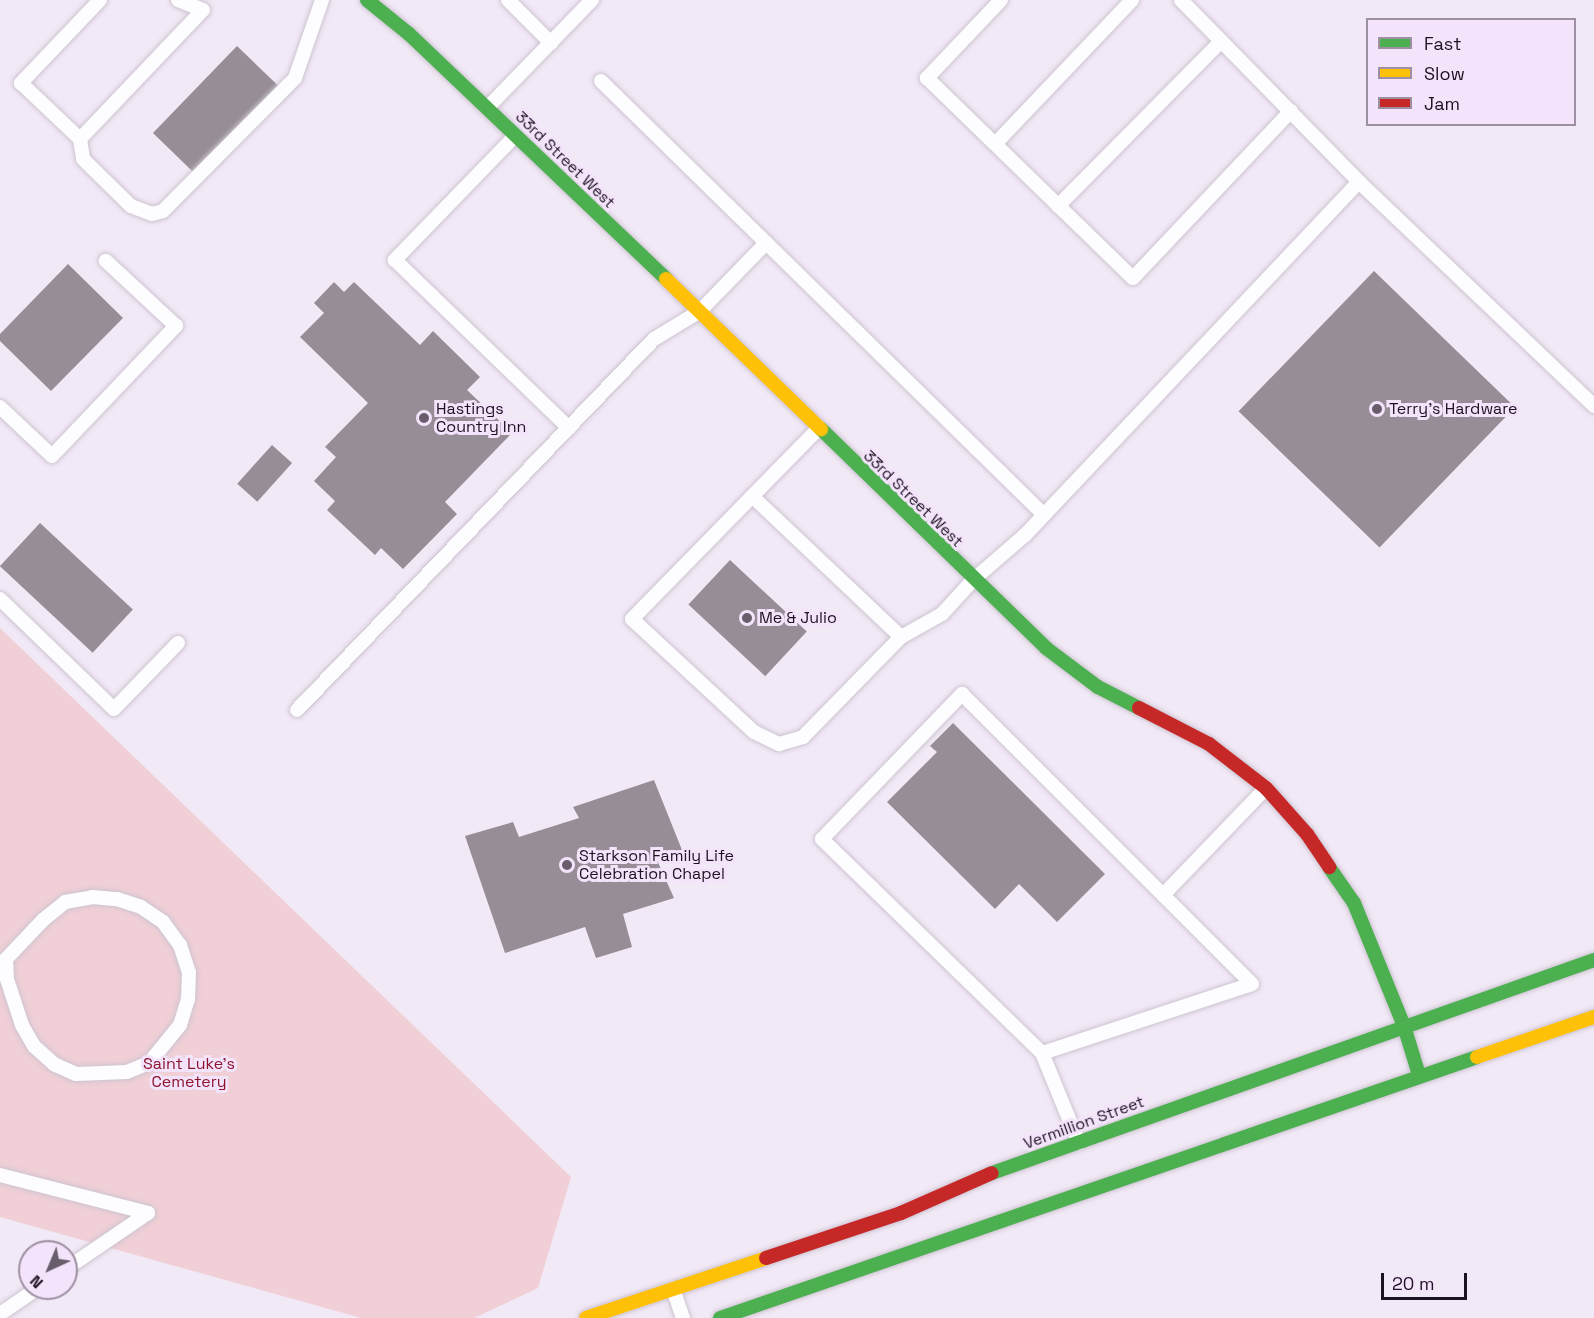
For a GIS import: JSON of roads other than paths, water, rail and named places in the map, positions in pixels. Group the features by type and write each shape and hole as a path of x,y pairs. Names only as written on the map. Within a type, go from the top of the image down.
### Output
{"main road":[{"name":"33rd Street West","path":"367,0 409,34 700,311 973,580 1046,648 1098,687 1209,744 1266,788 1307,834 1354,903 1404,1026 1419,1075"},
{"name":"Vermillion Street","path":"586,1318 672,1287 901,1213 985,1176 1594,960"},
{"path":"720,1318 1419,1075 1594,1017"}],"lane":[{"path":"100,0 21,83 80,139 83,159 131,207 152,214 163,211 294,78 322,0"},
{"path":"80,139 203,10 178,0"},
{"path":"508,0 551,43"},
{"path":"487,108 592,0"},
{"path":"1001,0 927,78 1133,278 1291,111"},
{"path":"995,144 1132,0"},
{"path":"1181,0 1359,182 1594,406"},
{"path":"1058,206 1221,41"},
{"path":"601,81 1044,515"},
{"path":"515,135 395,260 569,428"},
{"path":"818,429 632,619 754,732 779,744 803,737 901,637 942,614 973,580 1044,515 1359,182"},
{"path":"297,710 654,339 700,311 766,243"},
{"path":"0,407 52,456 176,326 106,261"},
{"path":"752,496 901,637"},
{"path":"0,599 114,709 178,643"},
{"path":"1042,1053 1252,984 962,694 822,839 1042,1053 1079,1143"},
{"path":"1163,895 1266,788"},
{"path":"92,897 117,899 141,907 164,922 180,945 189,972 188,999 180,1025 149,1064 127,1072 76,1074 54,1064 34,1046 13,1003 3,958 65,902 92,897"},
{"path":"0,1175 148,1214 78,1261"},
{"path":"672,1287 683,1318"},
{"path":"0,1314 21,1300"}],"place":[{"name":"Terry's Hardware","path":"1377,409"},
{"name":"Hastings Country Inn","path":"424,418"},
{"name":"Me & Julio","path":"747,618"},
{"name":"Starkson Family Life Celebration Chapel","path":"567,865"}],"park label":[{"name":"Saint Luke's Cemetery","path":"189,1073"}]}
